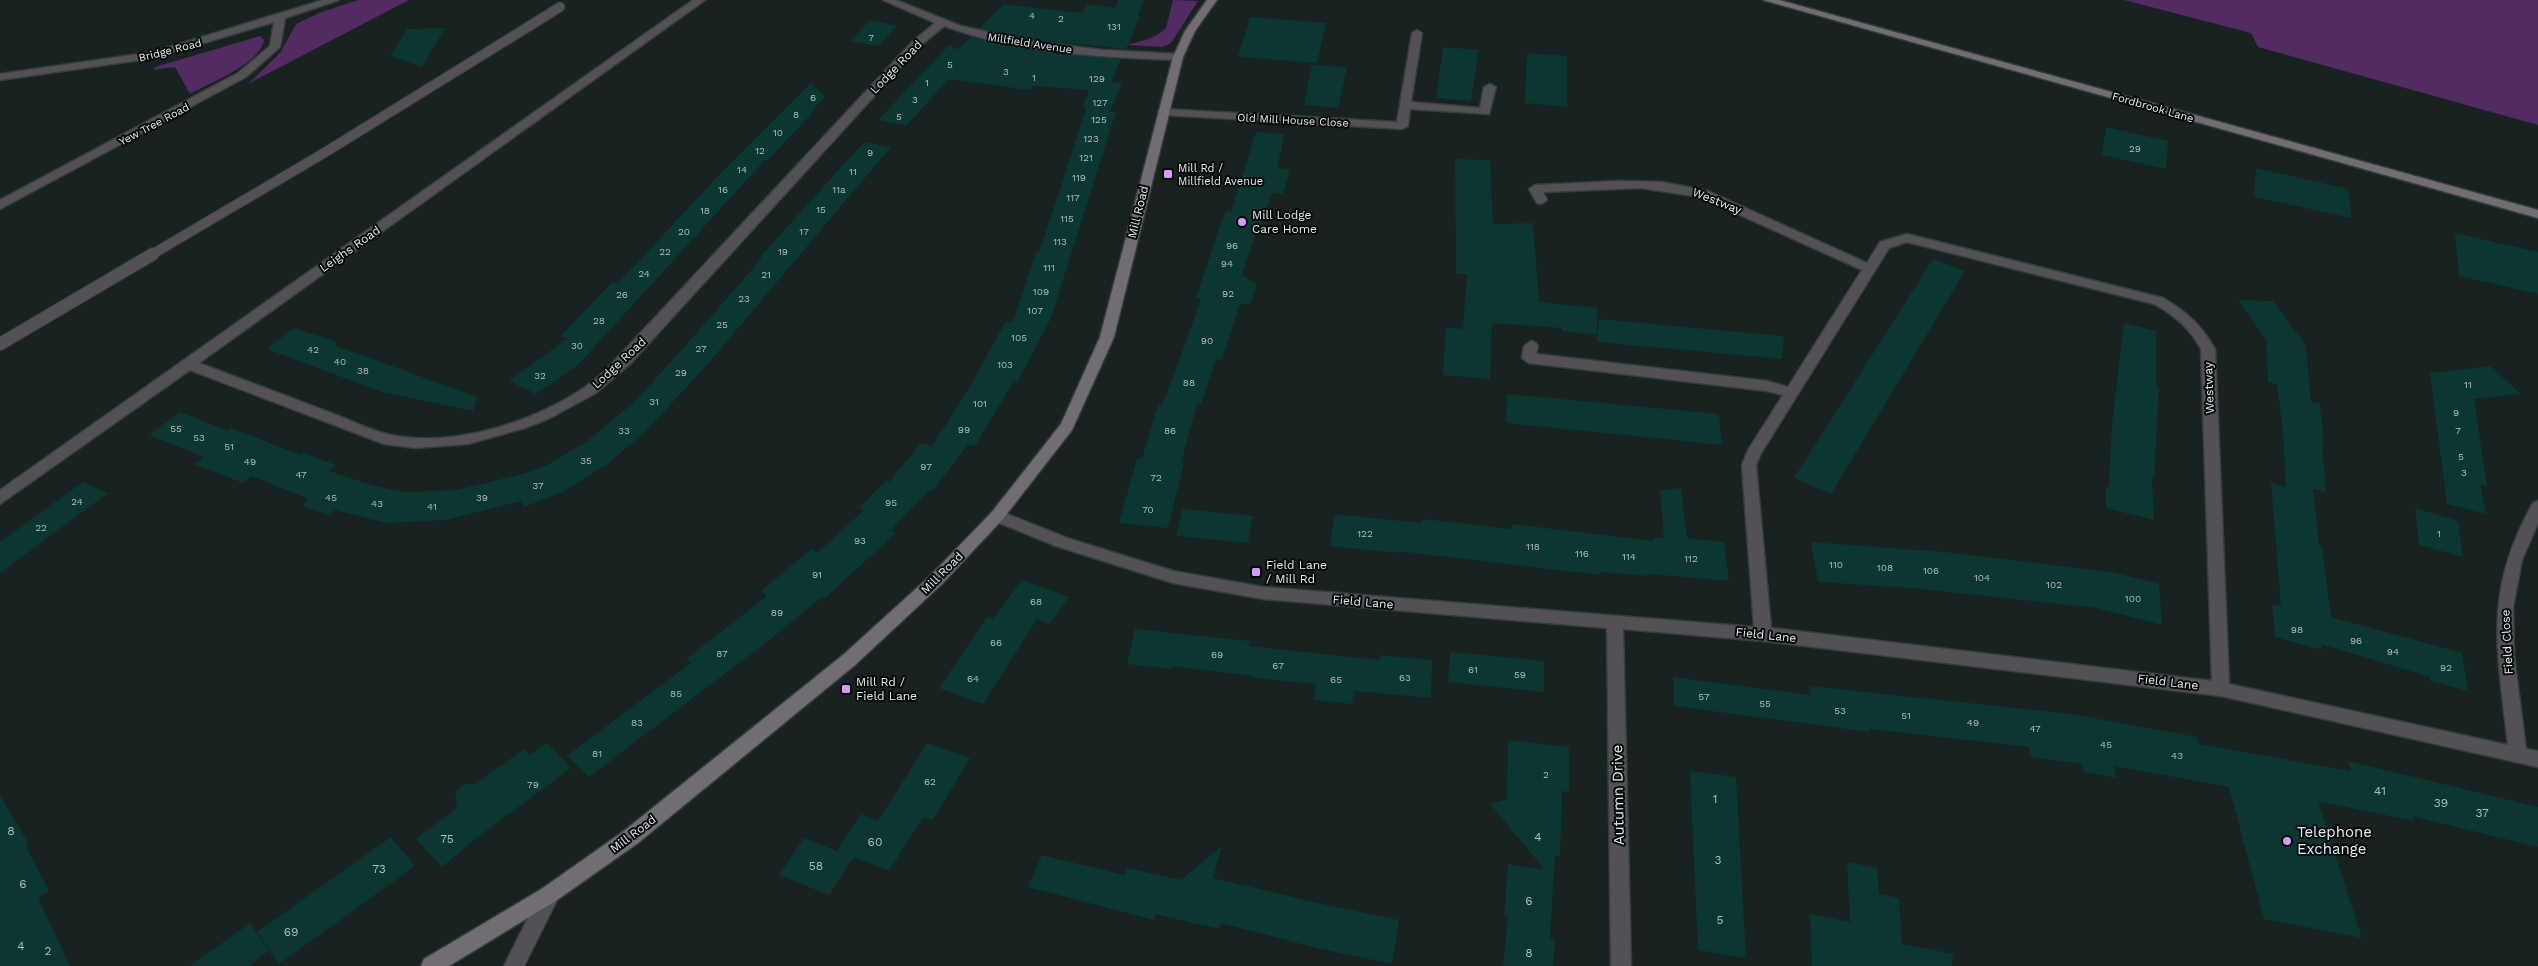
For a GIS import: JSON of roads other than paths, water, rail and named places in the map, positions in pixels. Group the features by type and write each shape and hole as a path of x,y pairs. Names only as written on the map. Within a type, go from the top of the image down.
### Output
{"street":[{"name":"Bridge Road","path":"0,77 154,56 334,0"},
{"name":"Leighs Road","path":"0,498 700,0"},
{"name":"Millfield Avenue","path":"888,0 940,24 977,35 1061,49 1178,56"},
{"name":"Mill Road","path":"431,966 550,894 631,837 834,672 936,580 997,516 1067,426 1107,338 1178,56 1190,31 1212,0"},
{"name":"Fordbrook Lane","path":"1768,0 2538,214"},
{"name":"Yew Tree Road","path":"0,205 242,75 275,47 280,18"},
{"name":"Lodge Road","path":"188,364 389,440 406,443 456,442 485,436 559,407 592,389 626,360 916,44 940,24"},
{"name":"Old Mill House Close","path":"1164,112 1402,126 1418,34"},
{"path":"1405,105 1485,112 1490,87"},
{"name":"Westway","path":"1541,200 1535,189 1631,185 1663,185 1683,188 1704,194 1870,269"},
{"name":"Westway","path":"1764,634 1748,482 1749,466 1753,454 1884,245 1907,238 2158,301 2190,321 2201,334 2208,349 2221,688"},
{"path":"1531,346 1530,358 1768,386 1792,393"},
{"name":"Field Close","path":"2518,753 2505,645 2505,604 2514,560 2538,507"},
{"name":"Field Lane","path":"997,516 1062,542 1173,577 1263,593 1615,624 1764,634 2221,688 2538,759"},
{"name":"Autumn Drive","path":"1615,624 1621,966"},
{"path":"514,966 550,894"}],"lane":[{"path":"0,344 324,153 560,7"}],"place":[{"name":"Mill Rd / Millfield Avenue","path":"1168,174"},
{"name":"Mill Lodge Care Home","path":"1242,222"},
{"name":"Field Lane / Mill Rd","path":"1256,572"},
{"name":"Mill Rd / Field Lane","path":"846,689"},
{"name":"Telephone Exchange","path":"2287,841"}]}
